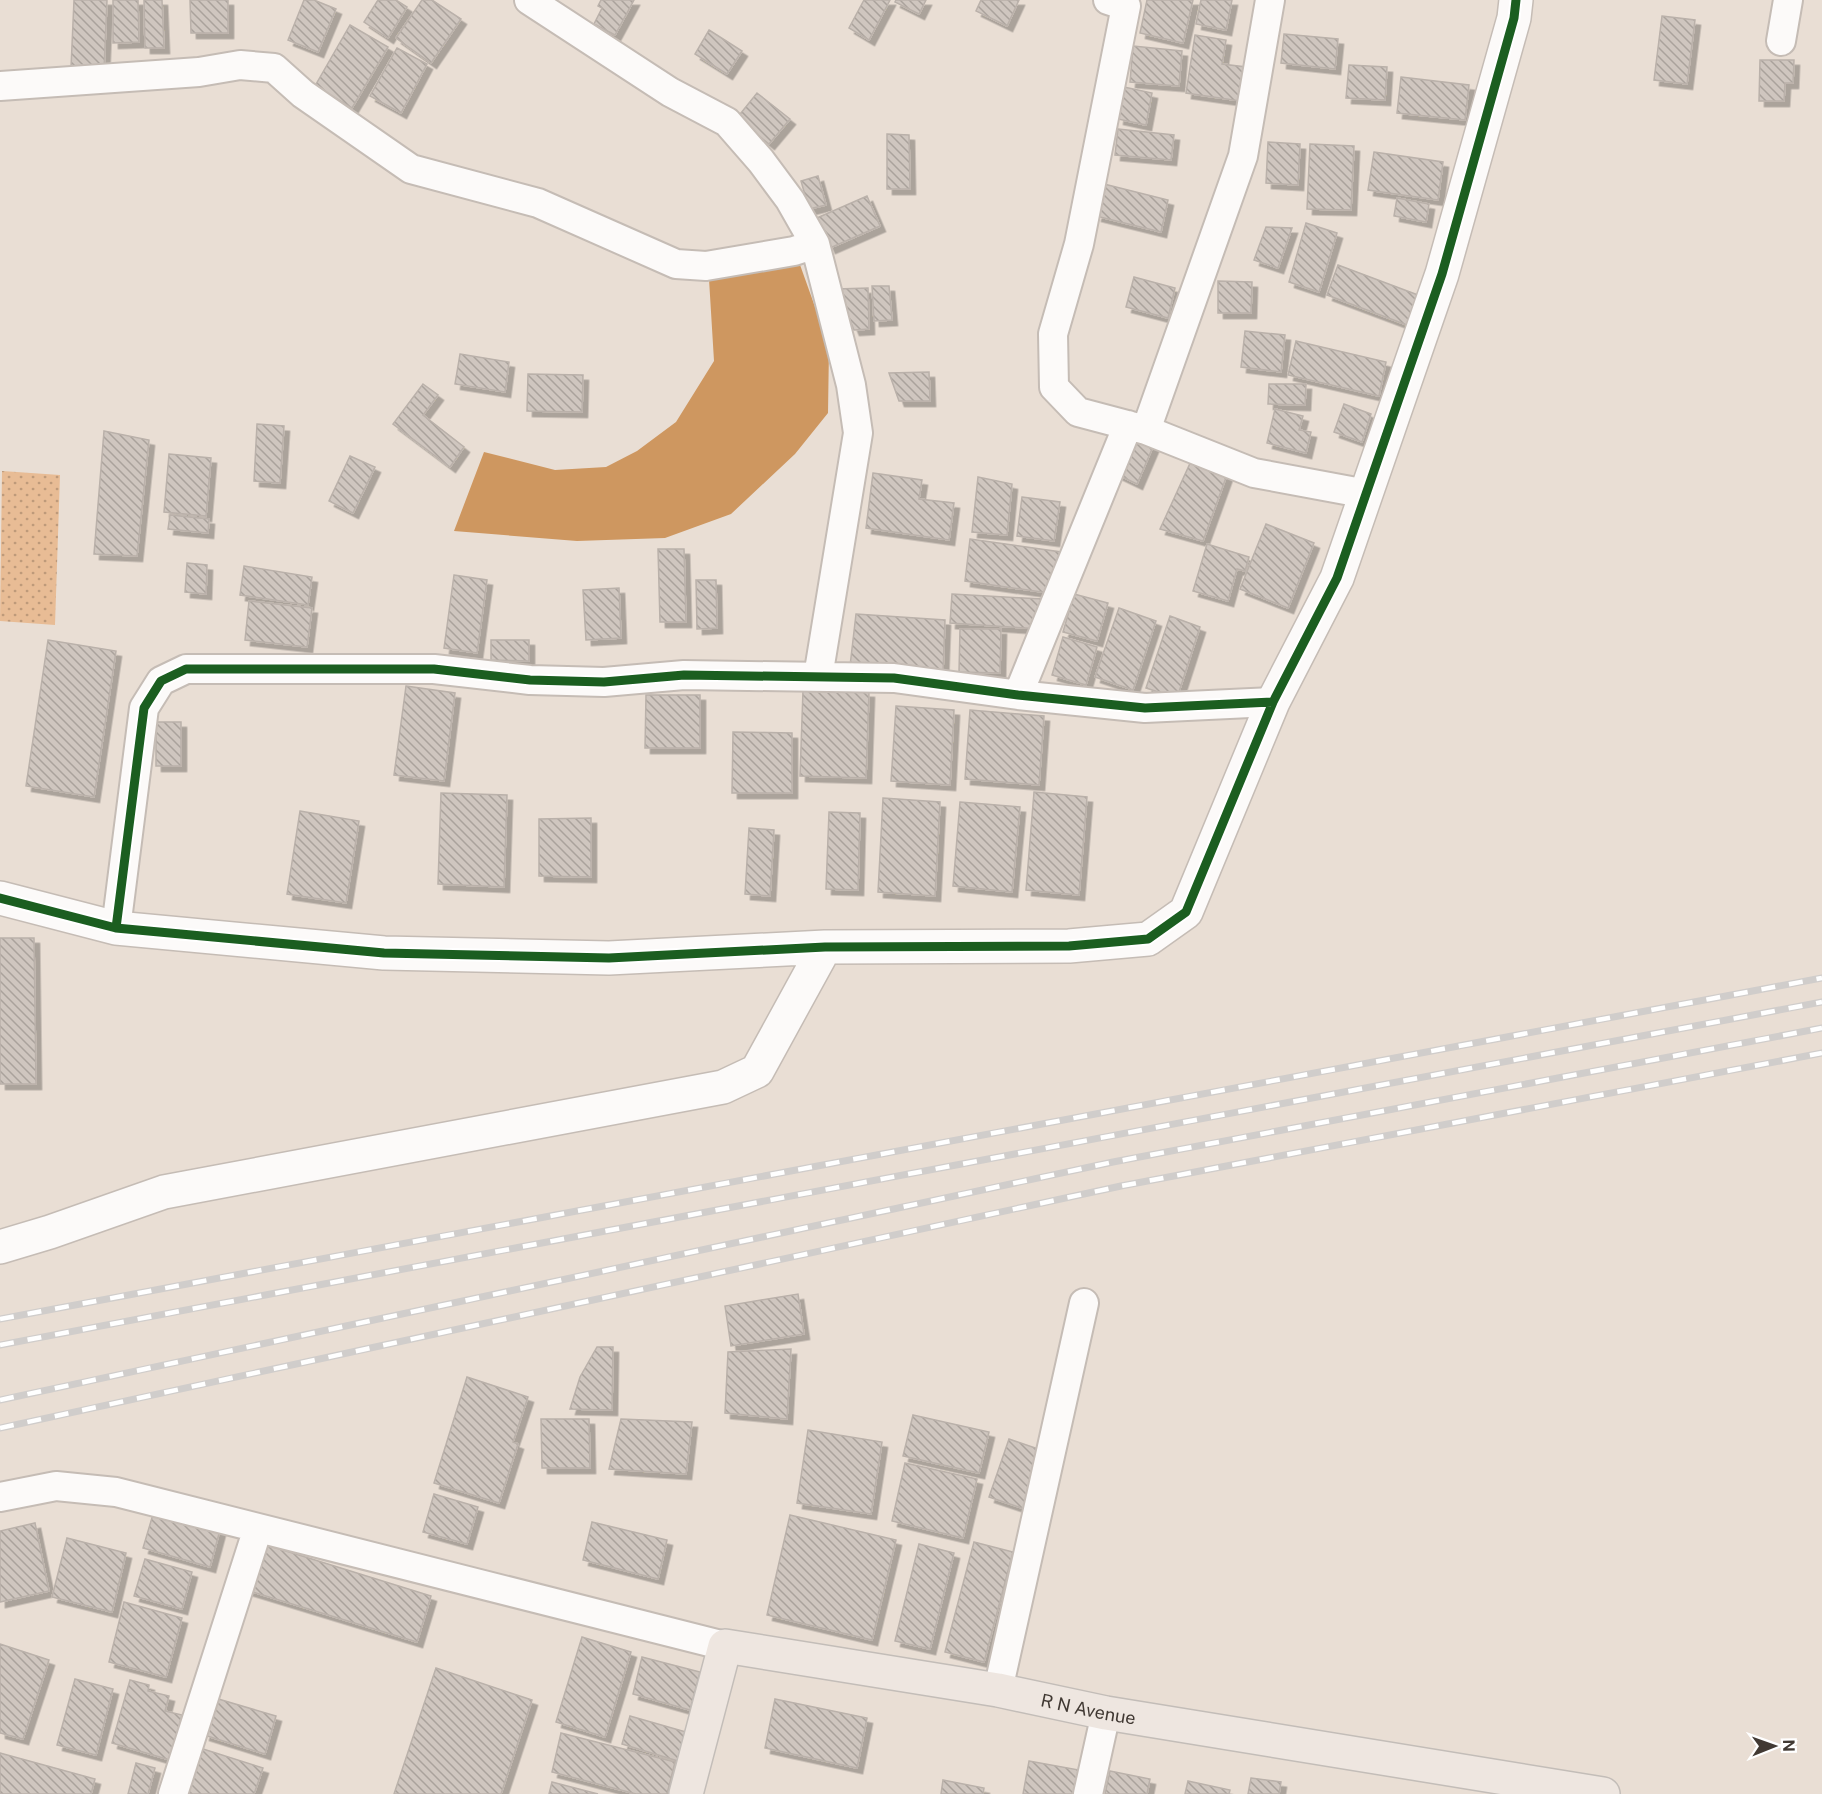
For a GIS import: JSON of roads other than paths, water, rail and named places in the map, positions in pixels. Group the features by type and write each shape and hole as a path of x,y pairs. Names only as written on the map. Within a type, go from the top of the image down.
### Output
{"main road":[{"name":"R N Avenue","path":"725,1646 998,1690 1106,1713 1603,1794"},
{"path":"686,1794 725,1646"}],"street":[{"path":"529,0 670,92 727,122 761,161 790,200 851,385 858,434 818,677"},
{"path":"1018,695 1137,428 1243,156 1270,0"},
{"path":"0,898 116,928 384,953 609,958 825,947 1069,946 1148,939 1186,912 1273,702 1337,578 1442,274 1514,18 1516,0"},
{"path":"1781,41 1788,0"},
{"path":"1120,2 1079,243 1053,334 1054,387 1078,412 1137,428 1254,473 1367,494"},
{"path":"0,86 199,72 240,65 274,68 303,94 411,169 538,203 676,264 706,266 804,247"},
{"path":"116,928 144,708 161,681 186,669 434,669 530,680 604,682 684,675 894,678 1018,695 1145,708 1273,702"},
{"path":"0,1247 164,1192 723,1087 757,1071 825,947"},
{"path":"998,1690 1083,1303"},
{"path":"0,1497 56,1486 116,1492 725,1646"},
{"path":"173,1794 258,1528"},
{"path":"1088,1794 1106,1713"}],"railway":[{"path":"0,1319 1822,978"},
{"path":"0,1345 1822,1002"},
{"path":"0,1400 1113,1162 1822,1028"},
{"path":"0,1428 1121,1186 1822,1053"}]}
